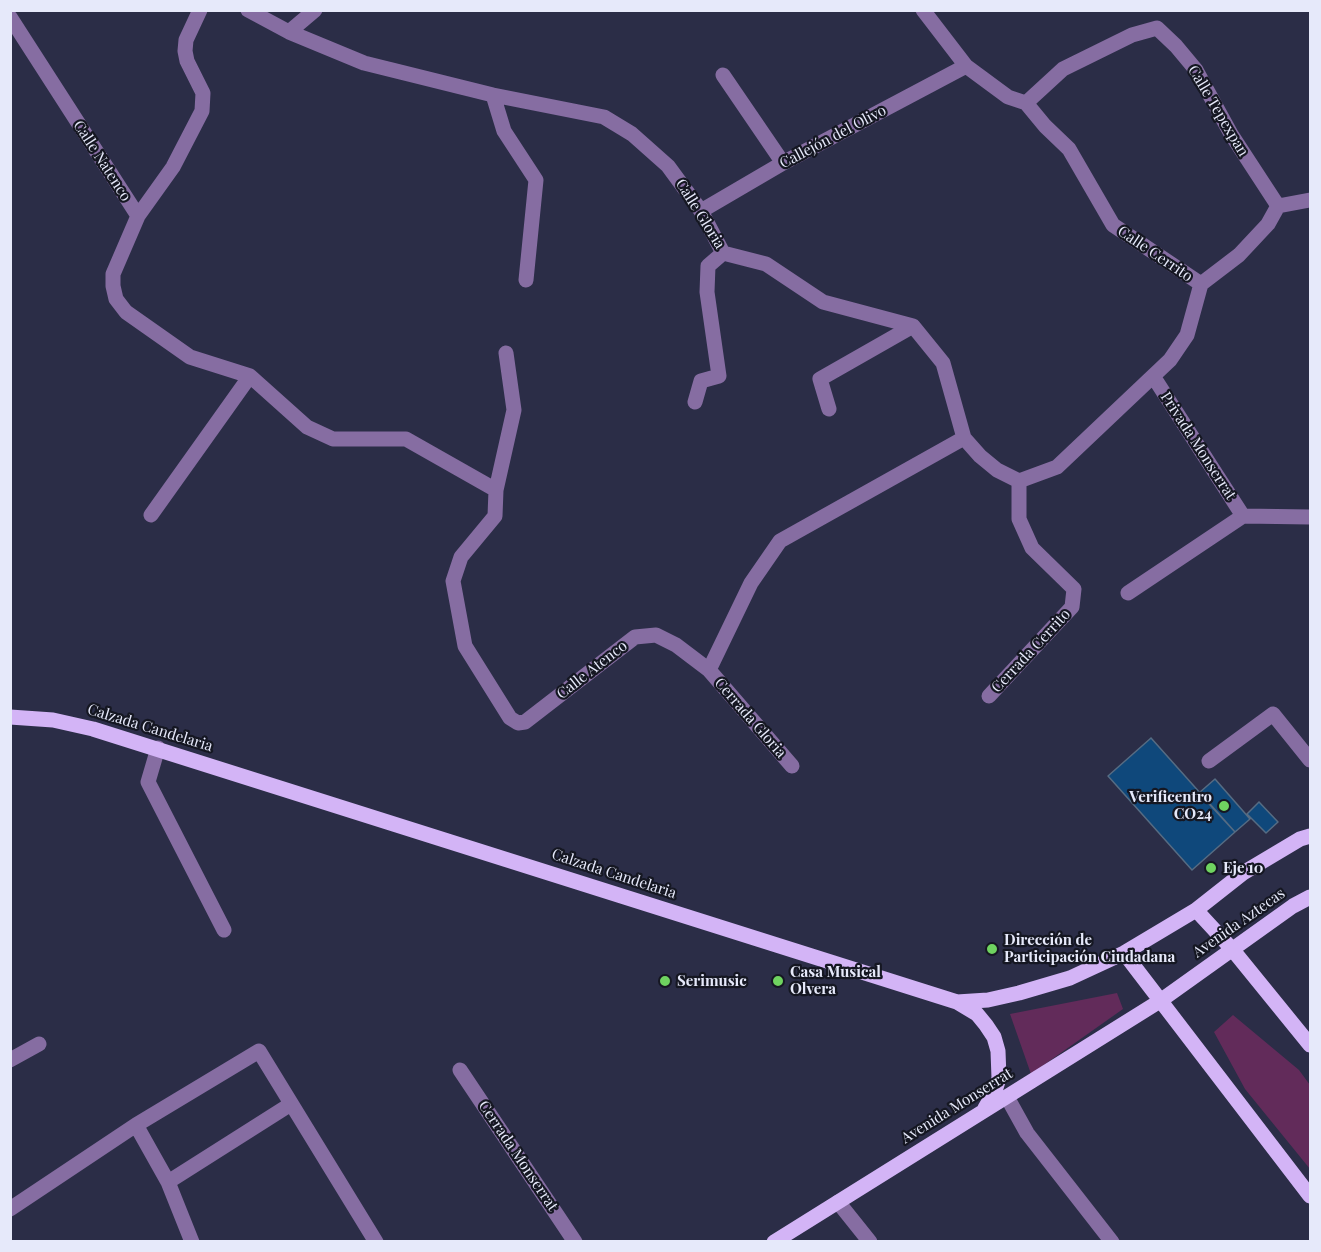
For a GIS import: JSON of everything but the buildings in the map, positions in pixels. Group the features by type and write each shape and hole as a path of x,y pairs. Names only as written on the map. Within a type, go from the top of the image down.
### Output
{"main road":[{"name":"Calzada Candelaria","path":"10,717 53,720 158,748 957,1002 988,1000 1070,978 1124,953 1196,910"},
{"path":"1311,836 1300,839 1243,873 1196,910 1232,949 1311,1045"},
{"name":"Avenida Aztecas","path":"1160,1001 1293,906 1311,897"},
{"path":"1124,953 1311,1196"},
{"name":"Avenida Monserrat","path":"774,1242 1160,1001"},
{"path":"957,1002 977,1014 994,1037 998,1051 999,1078 996,1091 989,1103 978,1114"}],"street":[{"path":"138,216 173,167 202,111 203,93 184,51 186,40 200,10"},
{"name":"Calle Gloria","path":"248,10 289,32 364,63 493,95 604,117 632,134 668,166 701,211 723,253 766,264 823,302 913,326"},
{"path":"289,32 315,10"},
{"name":"Calle Cerrito","path":"923,10 966,66 1008,97 1026,103 1045,126 1069,148 1113,225 1201,284"},
{"name":"Calle Natenco","path":"10,17 138,216 113,274 112,286 116,299 126,312 190,357 250,376"},
{"name":"Calle Tepexpan","path":"1026,103 1063,69 1132,34 1157,28 1196,70 1231,134 1278,206"},
{"name":"Callejón del Olivo","path":"701,211 783,163 966,66"},
{"path":"723,75 783,163"},
{"path":"493,95 504,131 536,180 526,280"},
{"path":"829,409 820,379 913,326 944,363 964,438 980,456 997,470 1018,481 1057,467 1170,360 1187,335 1201,284 1239,255 1268,224 1278,206 1311,200"},
{"path":"695,402 701,381 719,376 707,292 708,266 723,253"},
{"name":"Calle Atenco","path":"506,353 514,410 496,490 495,516 461,557 453,581 465,646 510,718 518,723 525,722 635,637 656,635 676,645 709,670"},
{"path":"152,515 250,376 307,427 333,440 406,439 496,490"},
{"name":"Privada Monserrat","path":"1153,376 1243,516"},
{"path":"709,670 751,583 780,541 964,438"},
{"name":"Cerrada Cerrito","path":"989,696 1072,607 1074,589 1032,548 1019,519 1018,481"},
{"name":"Privada Monserrat","path":"1128,593 1243,516 1311,517"},
{"name":"Cerrada Gloria","path":"709,670 792,766"},
{"path":"1209,760 1273,714 1311,760"},
{"path":"158,748 148,782 224,930"},
{"path":"10,1060 39,1044"},
{"path":"10,1209 136,1125 259,1051 376,1242"},
{"name":"Cerrada Monserrat","path":"460,1070 575,1242"},
{"path":"1006,1097 1027,1132 1112,1242"},
{"path":"168,1182 291,1104"},
{"path":"136,1125 168,1182 192,1242"},
{"path":"838,1202 870,1242"}],"shaded area":[{"path":"1117,993 1123,1009 1031,1074 1010,1014"},
{"path":"1233,1015 1299,1070 1310,1085 1310,1169 1245,1089 1214,1032"}],"place":[{"name":"Verificentro CO24","path":"1224,806"},
{"name":"Eje 10","path":"1211,868"},
{"name":"Dirección de Participación Ciudadana","path":"992,949"},
{"name":"Serimusic","path":"665,981"},
{"name":"Casa Musical Olvera","path":"778,981"}]}
